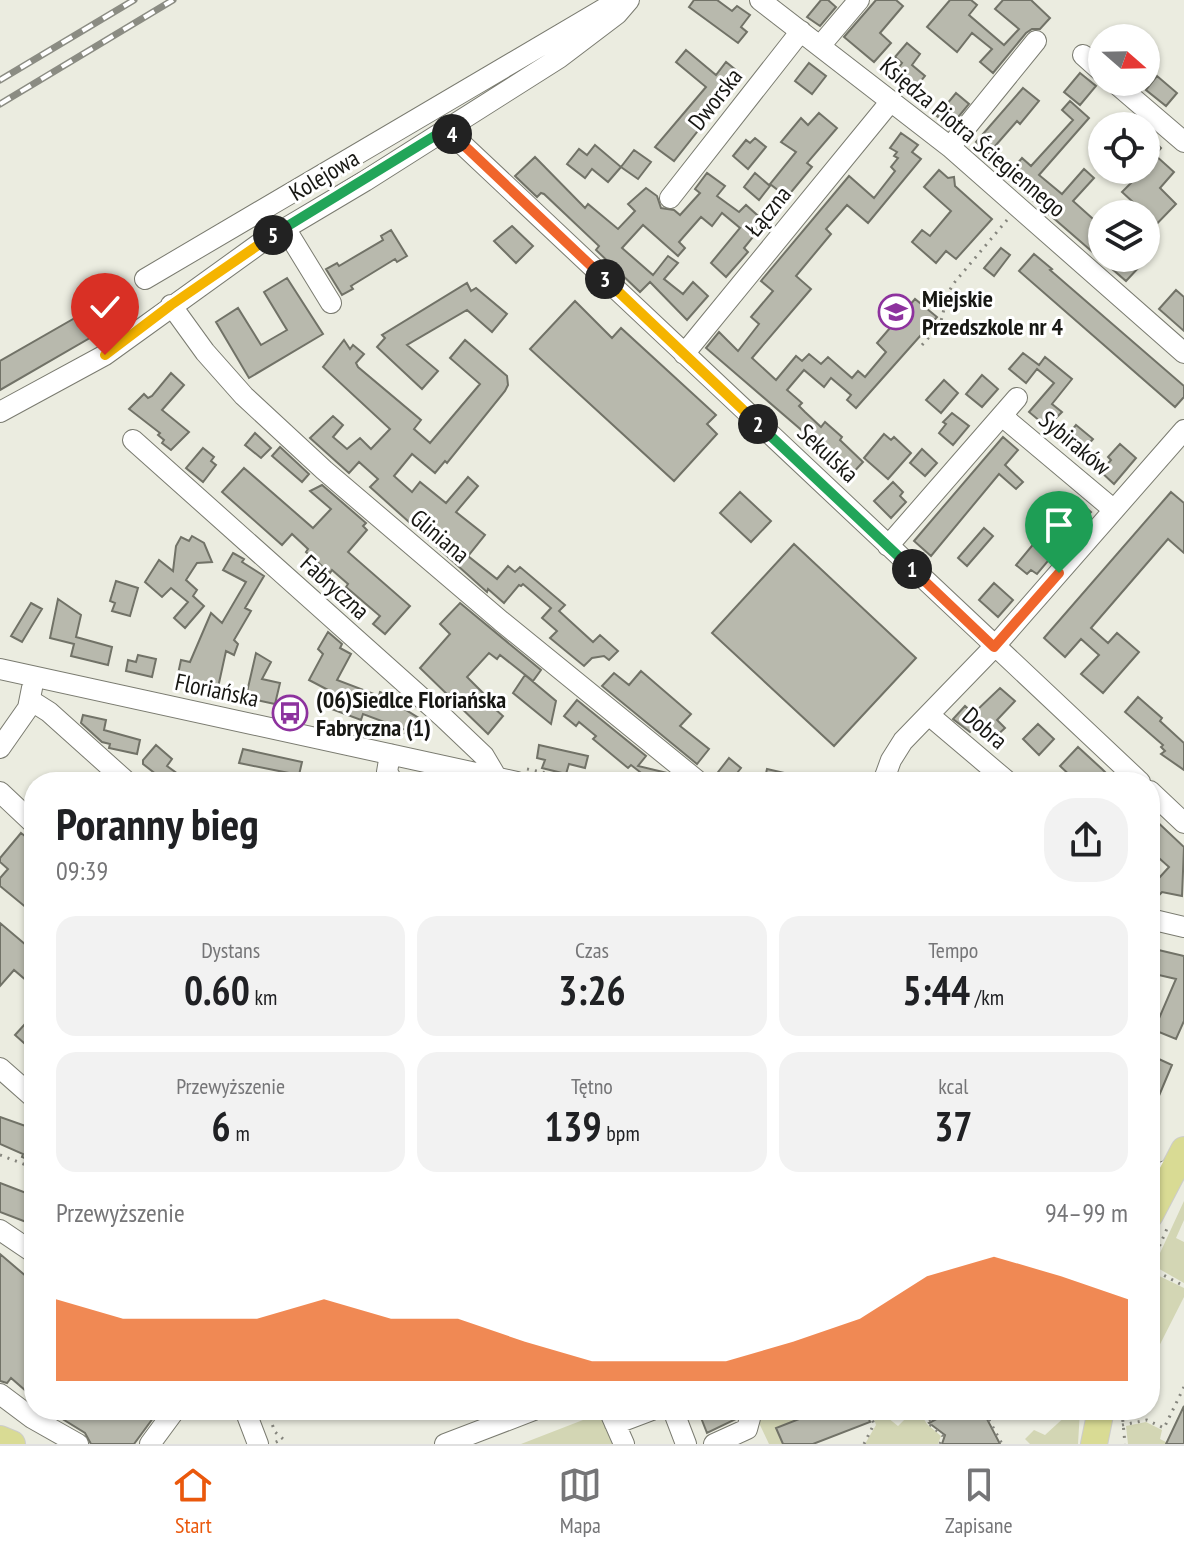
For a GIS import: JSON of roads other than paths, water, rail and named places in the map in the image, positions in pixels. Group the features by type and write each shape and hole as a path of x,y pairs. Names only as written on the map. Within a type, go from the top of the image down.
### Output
{"main road":[{"path":"1161,1217 1182,1161"},
{"path":"1094,1444 1108,1422"},
{"path":"0,1439 12,1444"}],"street":[{"name":"Kolejowa","path":"145,279 618,0"},
{"name":"Kolejowa","path":"0,412 105,355 171,305 285,228 559,58 617,14 629,0"},
{"name":"Księdza Piotra Ściegiennego","path":"760,0 950,147 1184,353"},
{"path":"820,46 859,0"},
{"name":"Dworska","path":"670,198 801,31"},
{"path":"950,147 1036,41"},
{"path":"1083,55 1088,59"},
{"path":"1130,96 1184,142"},
{"name":"Łączna","path":"684,354 891,101"},
{"name":"Sekulska","path":"446,129 1129,772"},
{"path":"285,228 331,303"},
{"name":"Gliniana","path":"171,305 205,352 244,396 324,470 687,772"},
{"path":"888,546 1017,398"},
{"name":"Sybiraków","path":"1002,416 1114,510"},
{"path":"887,772 896,750 994,647 1184,430"},
{"name":"Fabryczna","path":"133,440 443,717 499,772"},
{"name":"Floriańska","path":"0,669 471,772"},
{"path":"0,748 28,708 35,677"},
{"path":"30,700 49,712 116,772"},
{"name":"Dobra","path":"929,715 996,772"},
{"path":"387,772 390,754"},
{"path":"0,792 24,815"},
{"path":"1160,800 1184,823"},
{"path":"1160,921 1184,927"},
{"path":"0,1068 24,1089"},
{"path":"1160,1172 1182,1161"},
{"path":"0,1230 24,1245"},
{"path":"0,1394 24,1412"},
{"path":"36,1420 78,1444"},
{"path":"150,1444 168,1420"},
{"path":"249,1420 258,1444"},
{"path":"447,1444 508,1420"},
{"path":"613,1420 624,1444"},
{"path":"677,1420 686,1444"},
{"path":"714,1444 747,1429 749,1420"}],"railway":[{"path":"0,80 134,0"},
{"path":"0,104 173,0"}],"place":[{"name":"Miejskie Przedszkole nr 4","path":"896,312"},
{"name":"(06)Siedlce Floriańska Fabryczna (1)","path":"290,713"}]}
